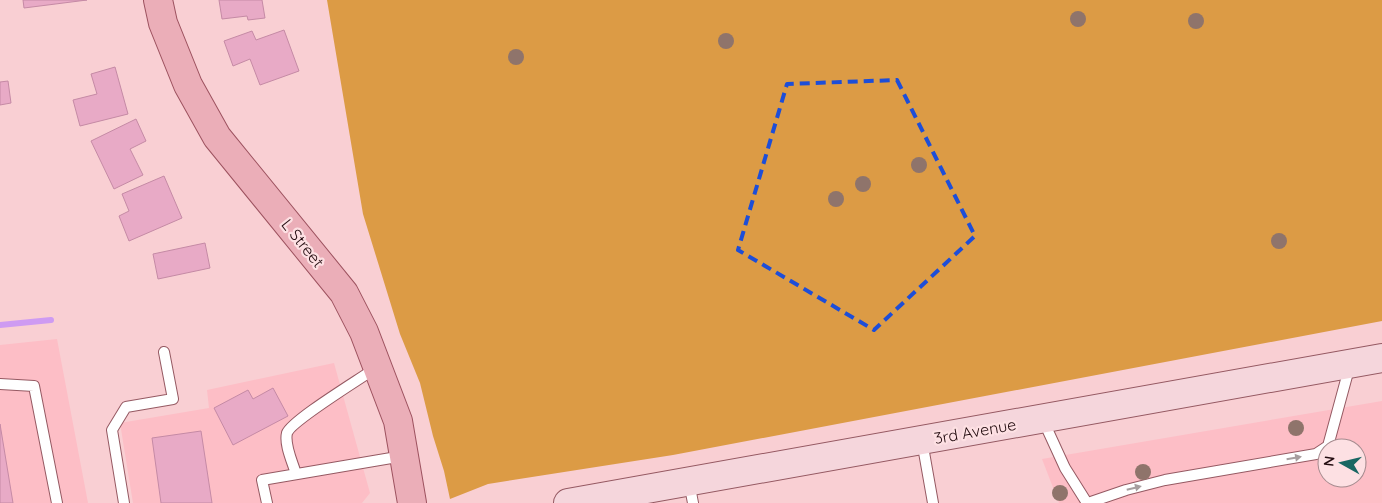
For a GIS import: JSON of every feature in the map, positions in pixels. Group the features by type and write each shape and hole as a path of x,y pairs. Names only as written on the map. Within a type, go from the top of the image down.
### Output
{"main road":[{"name":"L Street","path":"158,0 162,23 188,86 217,137 344,293 364,332 398,421 412,503"},
{"name":"3rd Avenue","path":"568,503 691,492 922,440 1382,358"}],"lane":[{"path":"124,503 112,430 126,407 172,399 164,352"},
{"path":"1042,418 1065,468 1088,503 1126,490 1165,480 1316,454 1328,446 1350,364"},
{"path":"296,474 286,442 288,432 300,420 378,366"},
{"path":"0,384 34,386 57,503"},
{"path":"922,440 933,503"},
{"path":"267,503 262,480 404,456"}],"highlighted area":[{"path":"897,80 975,236 874,330 738,250 787,84"}],"shaded area":[{"path":"327,0 1382,0 1382,321 673,455 488,484 450,499 420,383 400,334 363,214"},
{"path":"57,339 88,503 0,503 0,345"},
{"path":"334,363 370,493 362,503 133,503 120,423 209,408 207,390"},
{"path":"1382,401 1382,503 1059,503 1042,459"}],"building":[{"path":"23,0 87,0 24,8"},
{"path":"219,0 262,0 265,18 248,20 247,16 222,19"},
{"path":"284,30 299,71 260,85 250,59 233,66 224,41 252,31 256,40"},
{"path":"115,67 128,114 80,126 73,100 97,94 91,74"},
{"path":"8,81 11,103 0,105 0,82"},
{"path":"136,119 146,141 130,149 143,175 114,189 91,141"},
{"path":"164,176 182,218 129,241 119,216 129,211 122,194"},
{"path":"205,243 210,268 158,279 153,254"},
{"path":"273,388 288,416 233,445 214,408 248,390 253,399"},
{"path":"0,424 13,503 0,503"},
{"path":"201,431 212,503 161,503 152,438"}],"waterway":[{"path":"0,325 51,320"}]}
